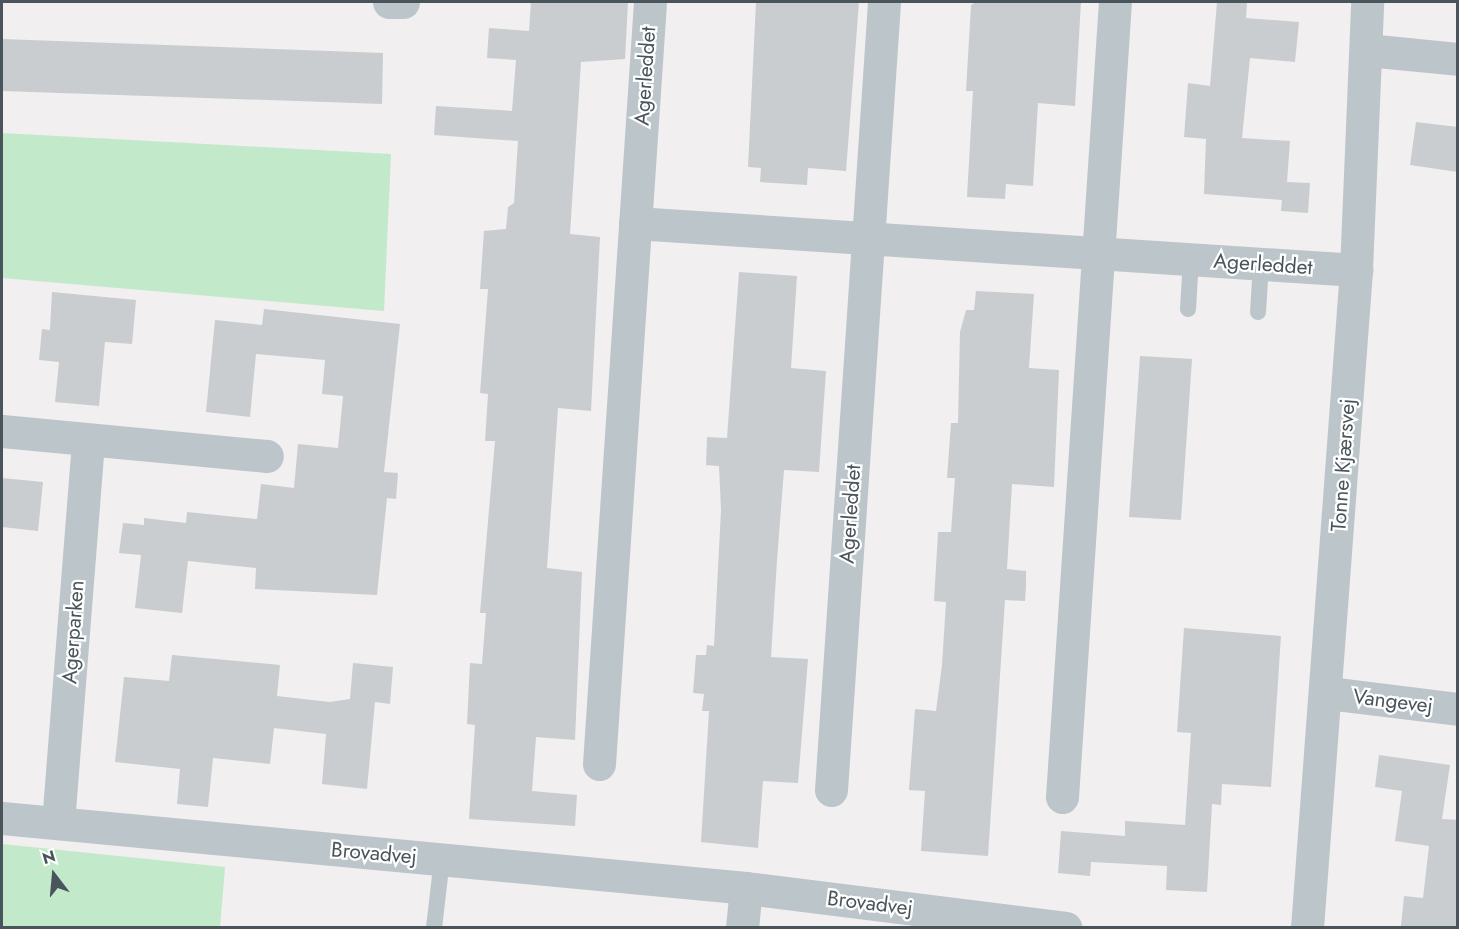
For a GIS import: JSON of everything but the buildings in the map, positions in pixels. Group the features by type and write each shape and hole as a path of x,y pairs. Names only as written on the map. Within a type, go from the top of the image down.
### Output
{"street":[{"path":"389,2 403,2"},
{"name":"Agerleddet","path":"599,764 650,2"},
{"name":"Agerleddet","path":"831,790 884,2"},
{"path":"1062,797 1115,2"},
{"name":"Tonne Kjærsvej","path":"1307,927 1328,693 1356,270 1367,50 1367,2"},
{"path":"1367,50 1458,59"},
{"name":"Agerleddet","path":"636,223 1356,270"},
{"path":"2,431 267,456"},
{"name":"Agerparken","path":"58,823 87,440"},
{"name":"Vangevej","path":"1328,693 1458,709"},
{"name":"Brovadvej","path":"2,818 746,888 1066,927"},
{"path":"742,927 746,888"}],"lane":[{"path":"1188,309 1191,259"},
{"path":"1258,312 1261,264"},
{"path":"434,927 442,859"}],"green space":[{"path":"2,133 391,154 384,311 2,278"},
{"path":"2,844 225,867 220,927 2,927"}]}
